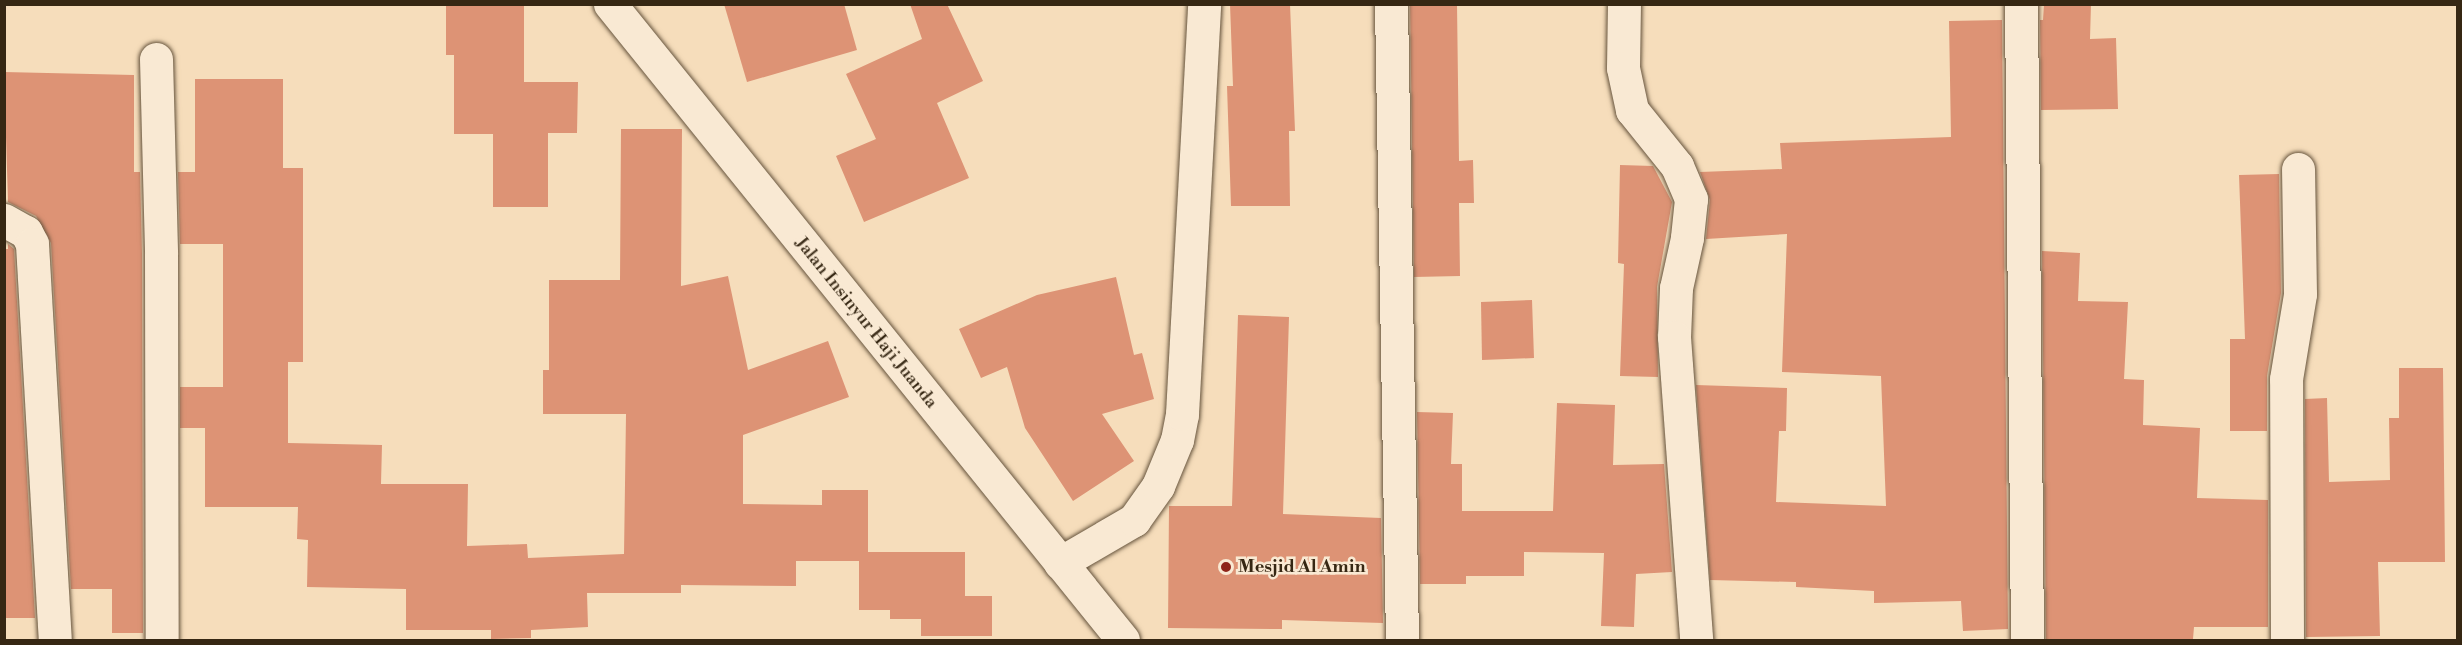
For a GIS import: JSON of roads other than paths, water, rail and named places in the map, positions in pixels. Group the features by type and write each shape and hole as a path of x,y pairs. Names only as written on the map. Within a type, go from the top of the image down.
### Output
{"street":[{"name":"Jalan Insinyur Haji Juanda","path":"610,4 1123,640"},
{"path":"1060,563 1134,520 1158,486 1178,440 1182,414 1204,4"},
{"path":"1391,4 1402,640"},
{"path":"1624,4 1623,68 1632,110 1677,166 1691,199 1688,238 1676,288 1674,337 1696,640"},
{"path":"2021,4 2027,640"},
{"path":"156,59 161,254 162,640"},
{"path":"2287,640 2286,379 2300,294 2298,169"},
{"path":"4,220 26,232 32,243 55,640"}],"place":[{"name":"Mesjid Al Amin","path":"1226,567"}]}
